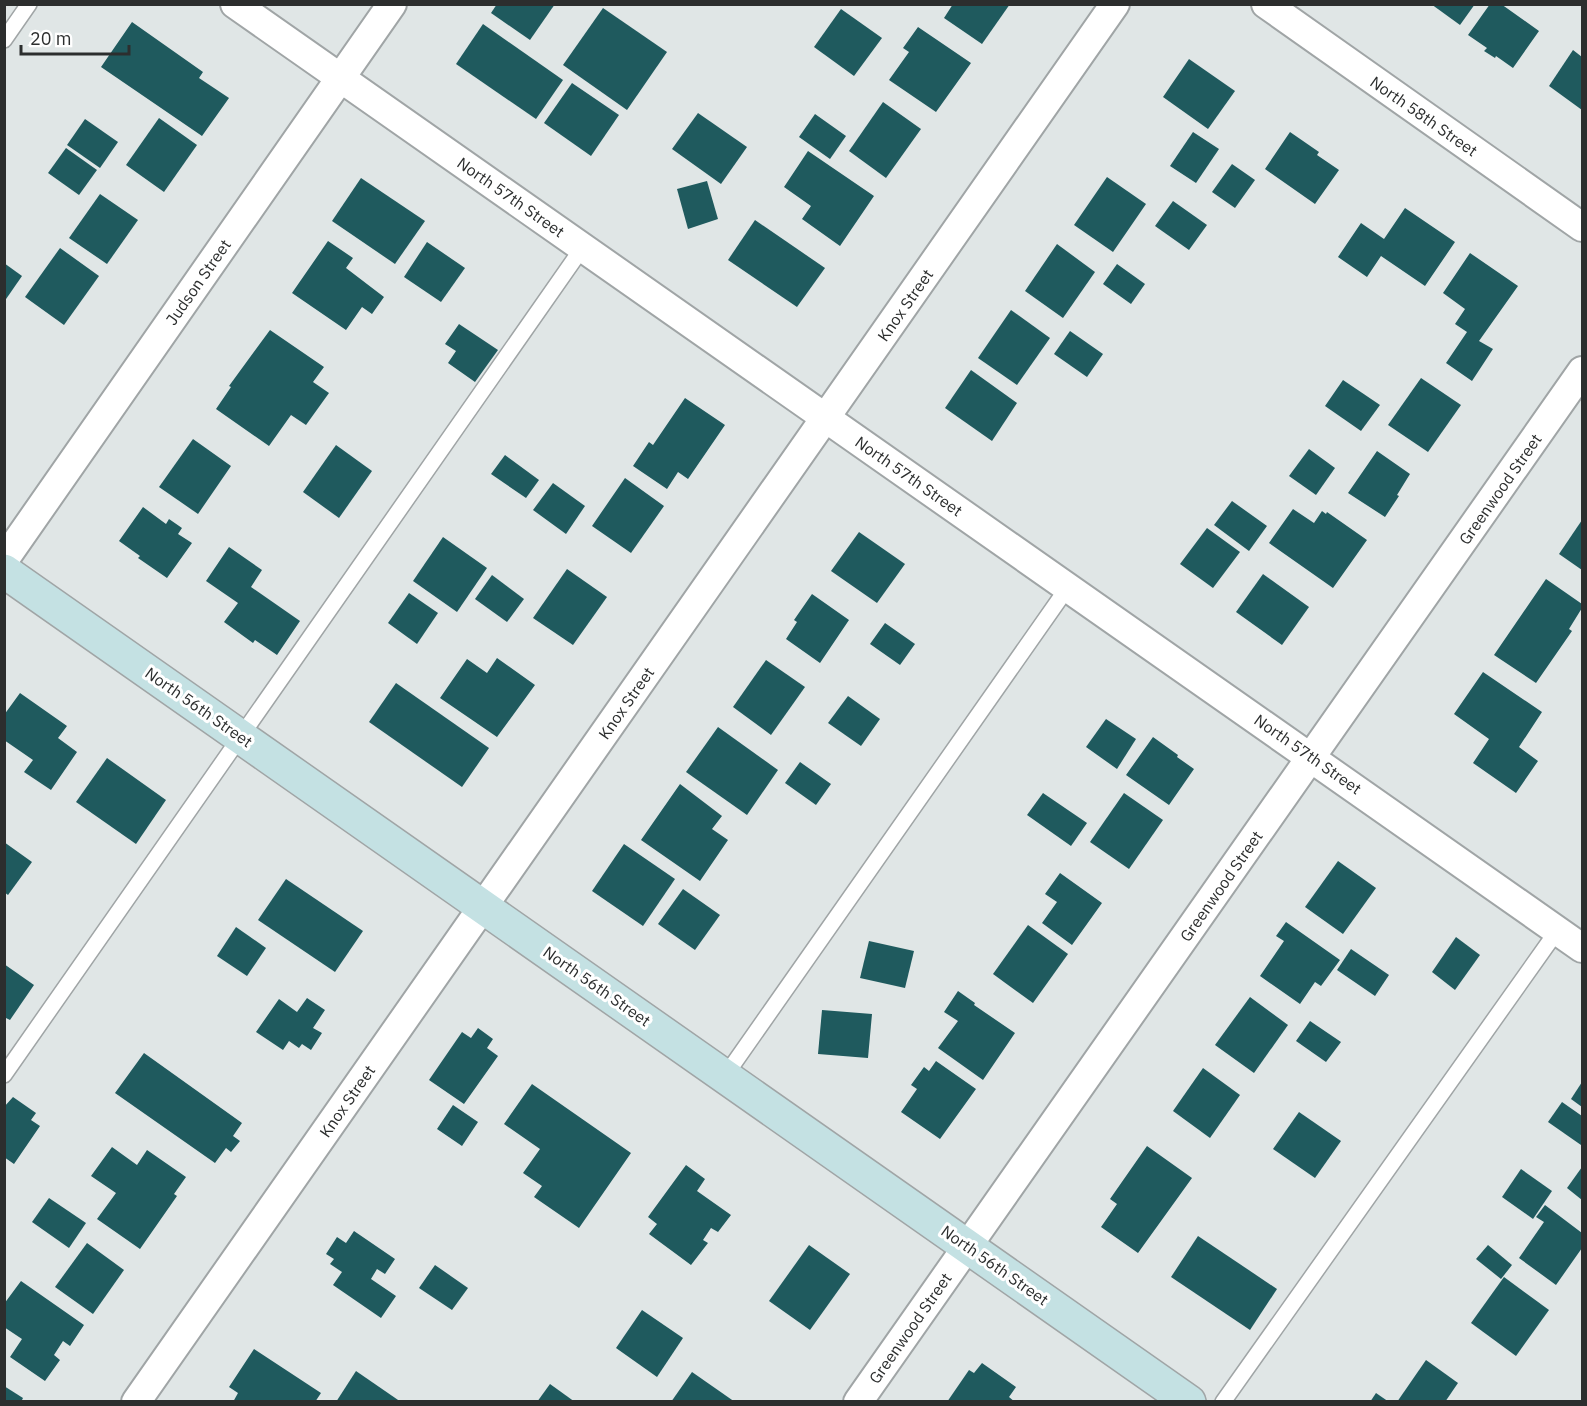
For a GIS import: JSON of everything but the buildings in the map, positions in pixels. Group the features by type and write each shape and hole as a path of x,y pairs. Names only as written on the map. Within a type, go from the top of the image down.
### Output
{"street":[{"name":"North 57th Street","path":"235,4 1582,948"},
{"name":"Judson Street","path":"4,560 392,4"},
{"name":"Knox Street","path":"135,1401 1115,4"},
{"name":"North 58th Street","path":"1266,4 1582,227"},
{"name":"Greenwood Street","path":"858,1401 1582,370"},
{"name":"North 56th Street","path":"4,571 1190,1401"}],"lane":[{"path":"4,40 29,4"},
{"path":"4,1075 583,247"},
{"path":"725,1076 1068,587"},
{"path":"1223,1401 1557,931"}]}
